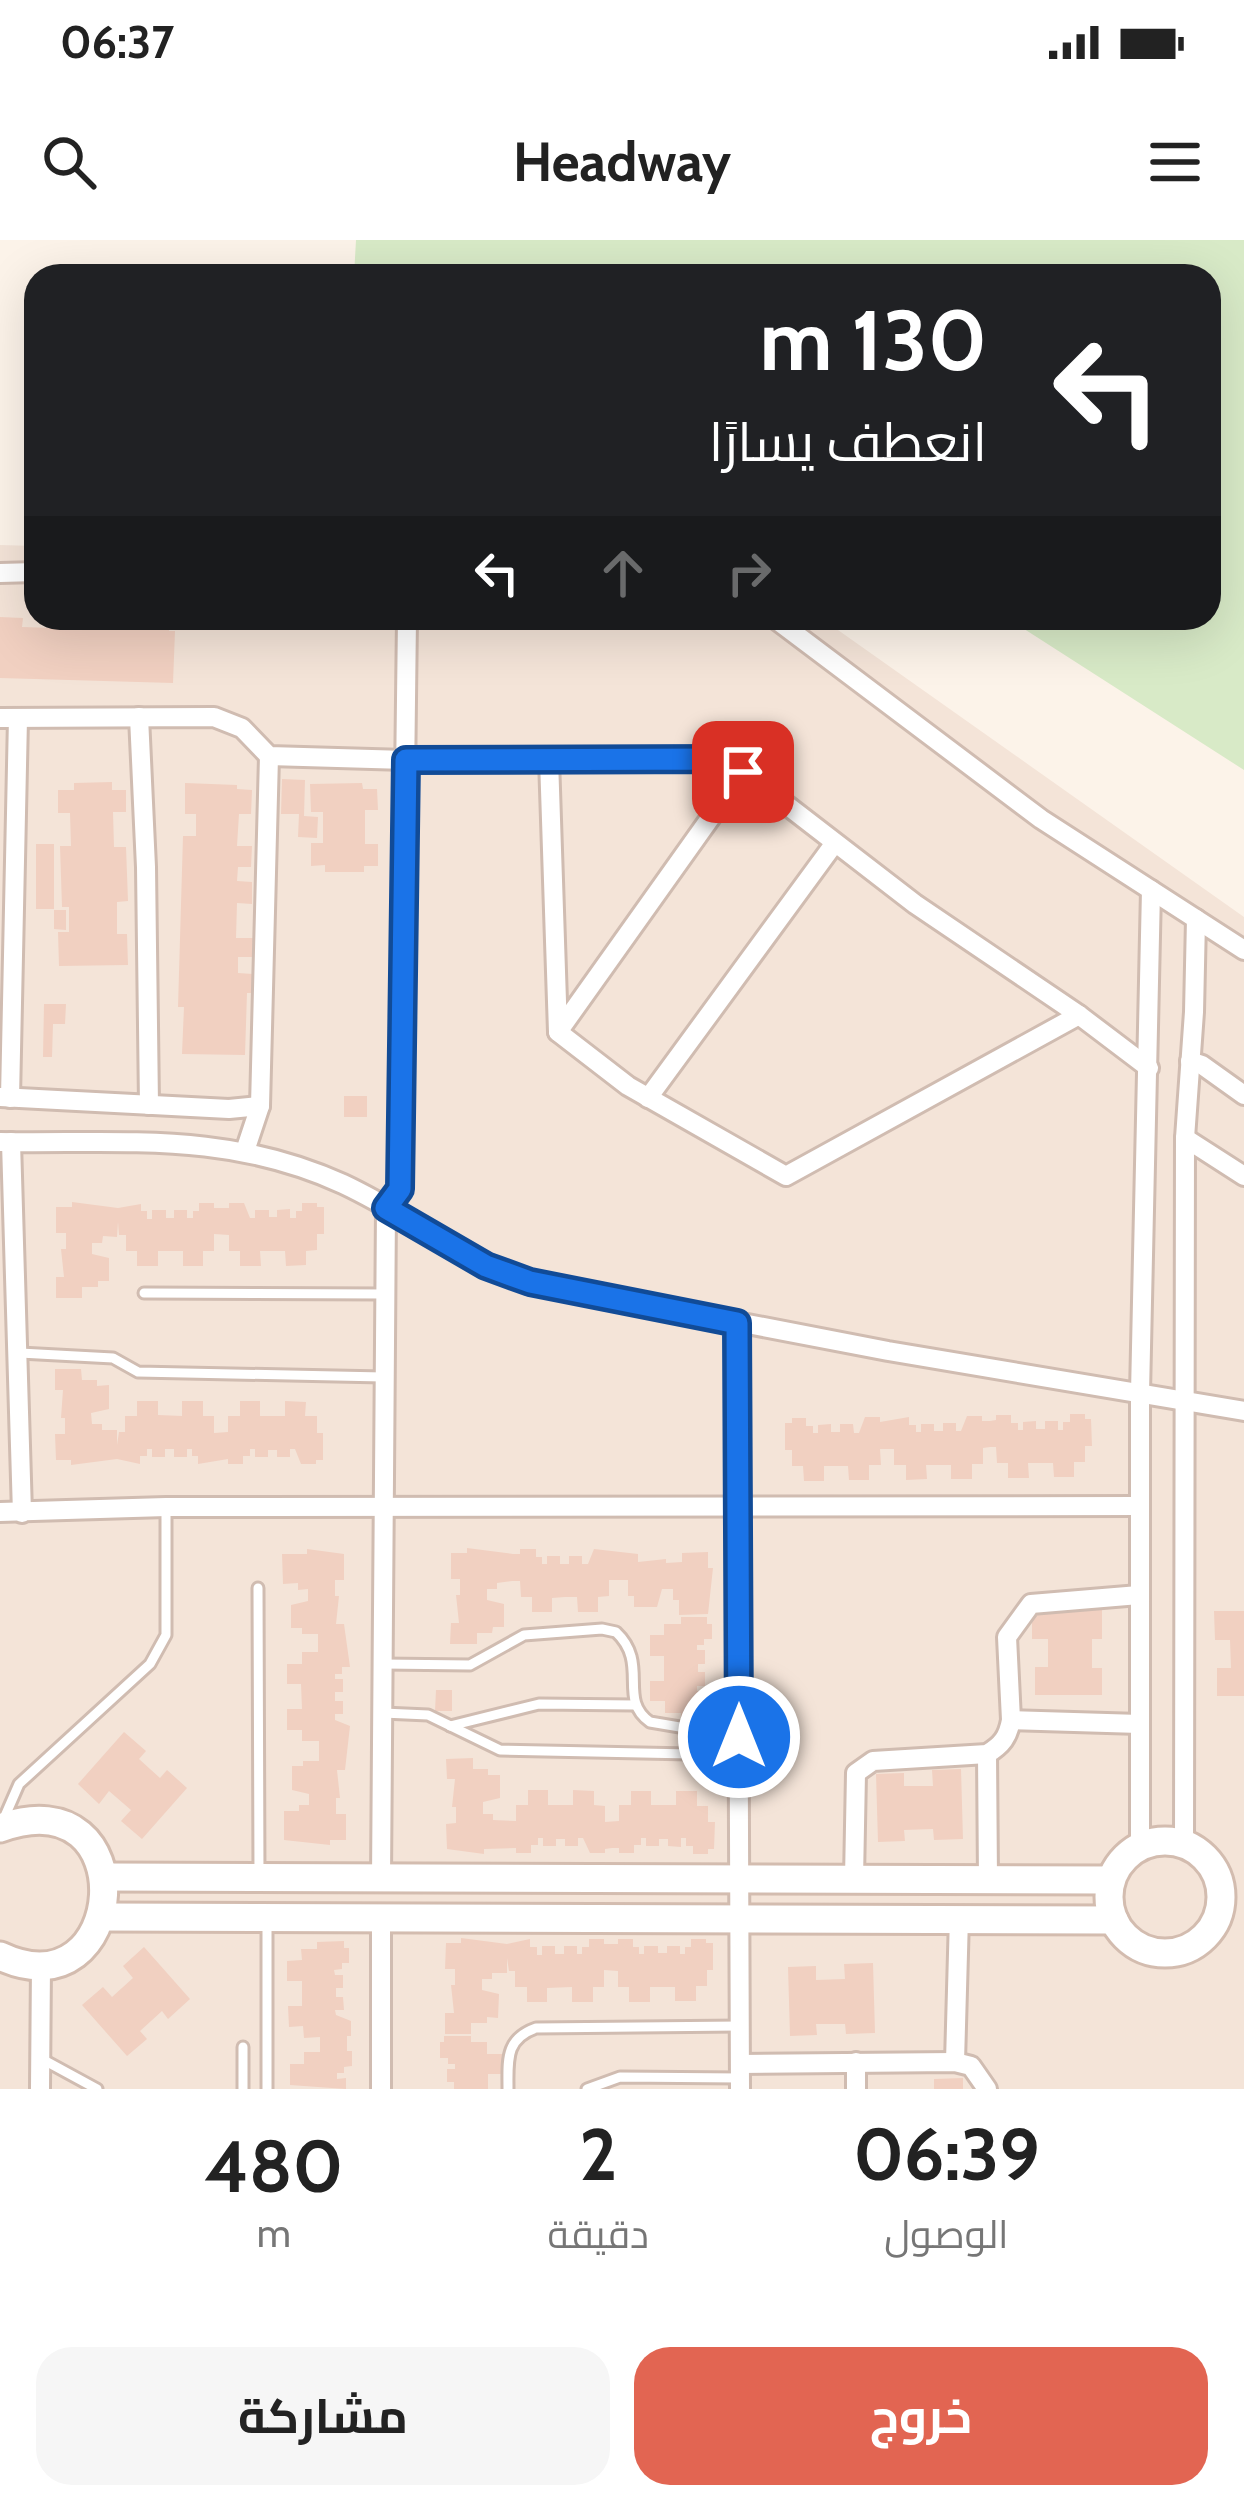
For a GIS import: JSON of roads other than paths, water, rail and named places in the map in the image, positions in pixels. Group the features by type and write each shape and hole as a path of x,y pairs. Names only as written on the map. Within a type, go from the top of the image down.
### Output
{"street":[{"path":"381,1879 386,1208 400,1189 407,630"},
{"path":"790,630 1041,819 1244,950"},
{"path":"245,1150 260,1106 268,756 242,728 214,716 9,718 5,1098 230,1109 260,1106"},
{"path":"139,717 149,1105"},
{"path":"268,756 727,759 834,844 1149,1068"},
{"path":"549,759 558,1032"},
{"path":"558,1032 743,772"},
{"path":"649,1098 834,844"},
{"path":"1140,1848 1140,1393 1151,890"},
{"path":"1184,1845 1185,1138 1196,919"},
{"path":"558,1032 649,1098 786,1177 1079,1015"},
{"path":"1190,1061 1244,1095"},
{"path":"1185,1138 1244,1176"},
{"path":"22,1513 5,1142 165,1142 245,1150 310,1171 486,1266 530,1282 1244,1411"},
{"path":"737,1323 740,2077 856,2062 956,2062 971,2066 987,2089"},
{"path":"0,1512 166,1507 1140,1506"},
{"path":"854,1879 856,1773 873,1762 987,1754 1001,1746 1011,1720 1007,1637 1031,1604 1138,1595"},
{"path":"1011,1720 1140,1724"},
{"path":"987,1754 988,1879"},
{"path":"0,1828 44,1820 66,1827 98,1858 106,1897 93,1935 78,1950 41,1965 0,1956"},
{"path":"1165,1841 1184,1845 1230,1875 1220,1888 1230,1916 1184,1950 1165,1954 1132,1943 1114,1920 1111,1880 1120,1864 1140,1848 1165,1841"},
{"path":"105,1877 1111,1880"},
{"path":"102,1917 1114,1920"},
{"path":"956,2062 959,1917"},
{"path":"381,1919 381,2089"},
{"path":"40,2089 41,1965"},
{"path":"856,2062 856,2089"}],"lane":[{"path":"144,1293 386,1294"},
{"path":"14,1353 113,1358 138,1372 386,1377"},
{"path":"0,1828 19,1784 163,1647 166,1507"},
{"path":"258,1588 260,1877"},
{"path":"383,1664 470,1665 524,1635 602,1628 616,1632 634,1655 634,1705 639,1714 650,1722 739,1746"},
{"path":"450,1726 539,1704 634,1705"},
{"path":"383,1713 428,1715 500,1750 739,1746"},
{"path":"267,1918 267,2089"},
{"path":"508,2089 508,2052 513,2041 536,2028 740,2026"},
{"path":"243,2047 243,2089"},
{"path":"40,2058 97,2089"},
{"path":"586,2089 740,2077"}]}
